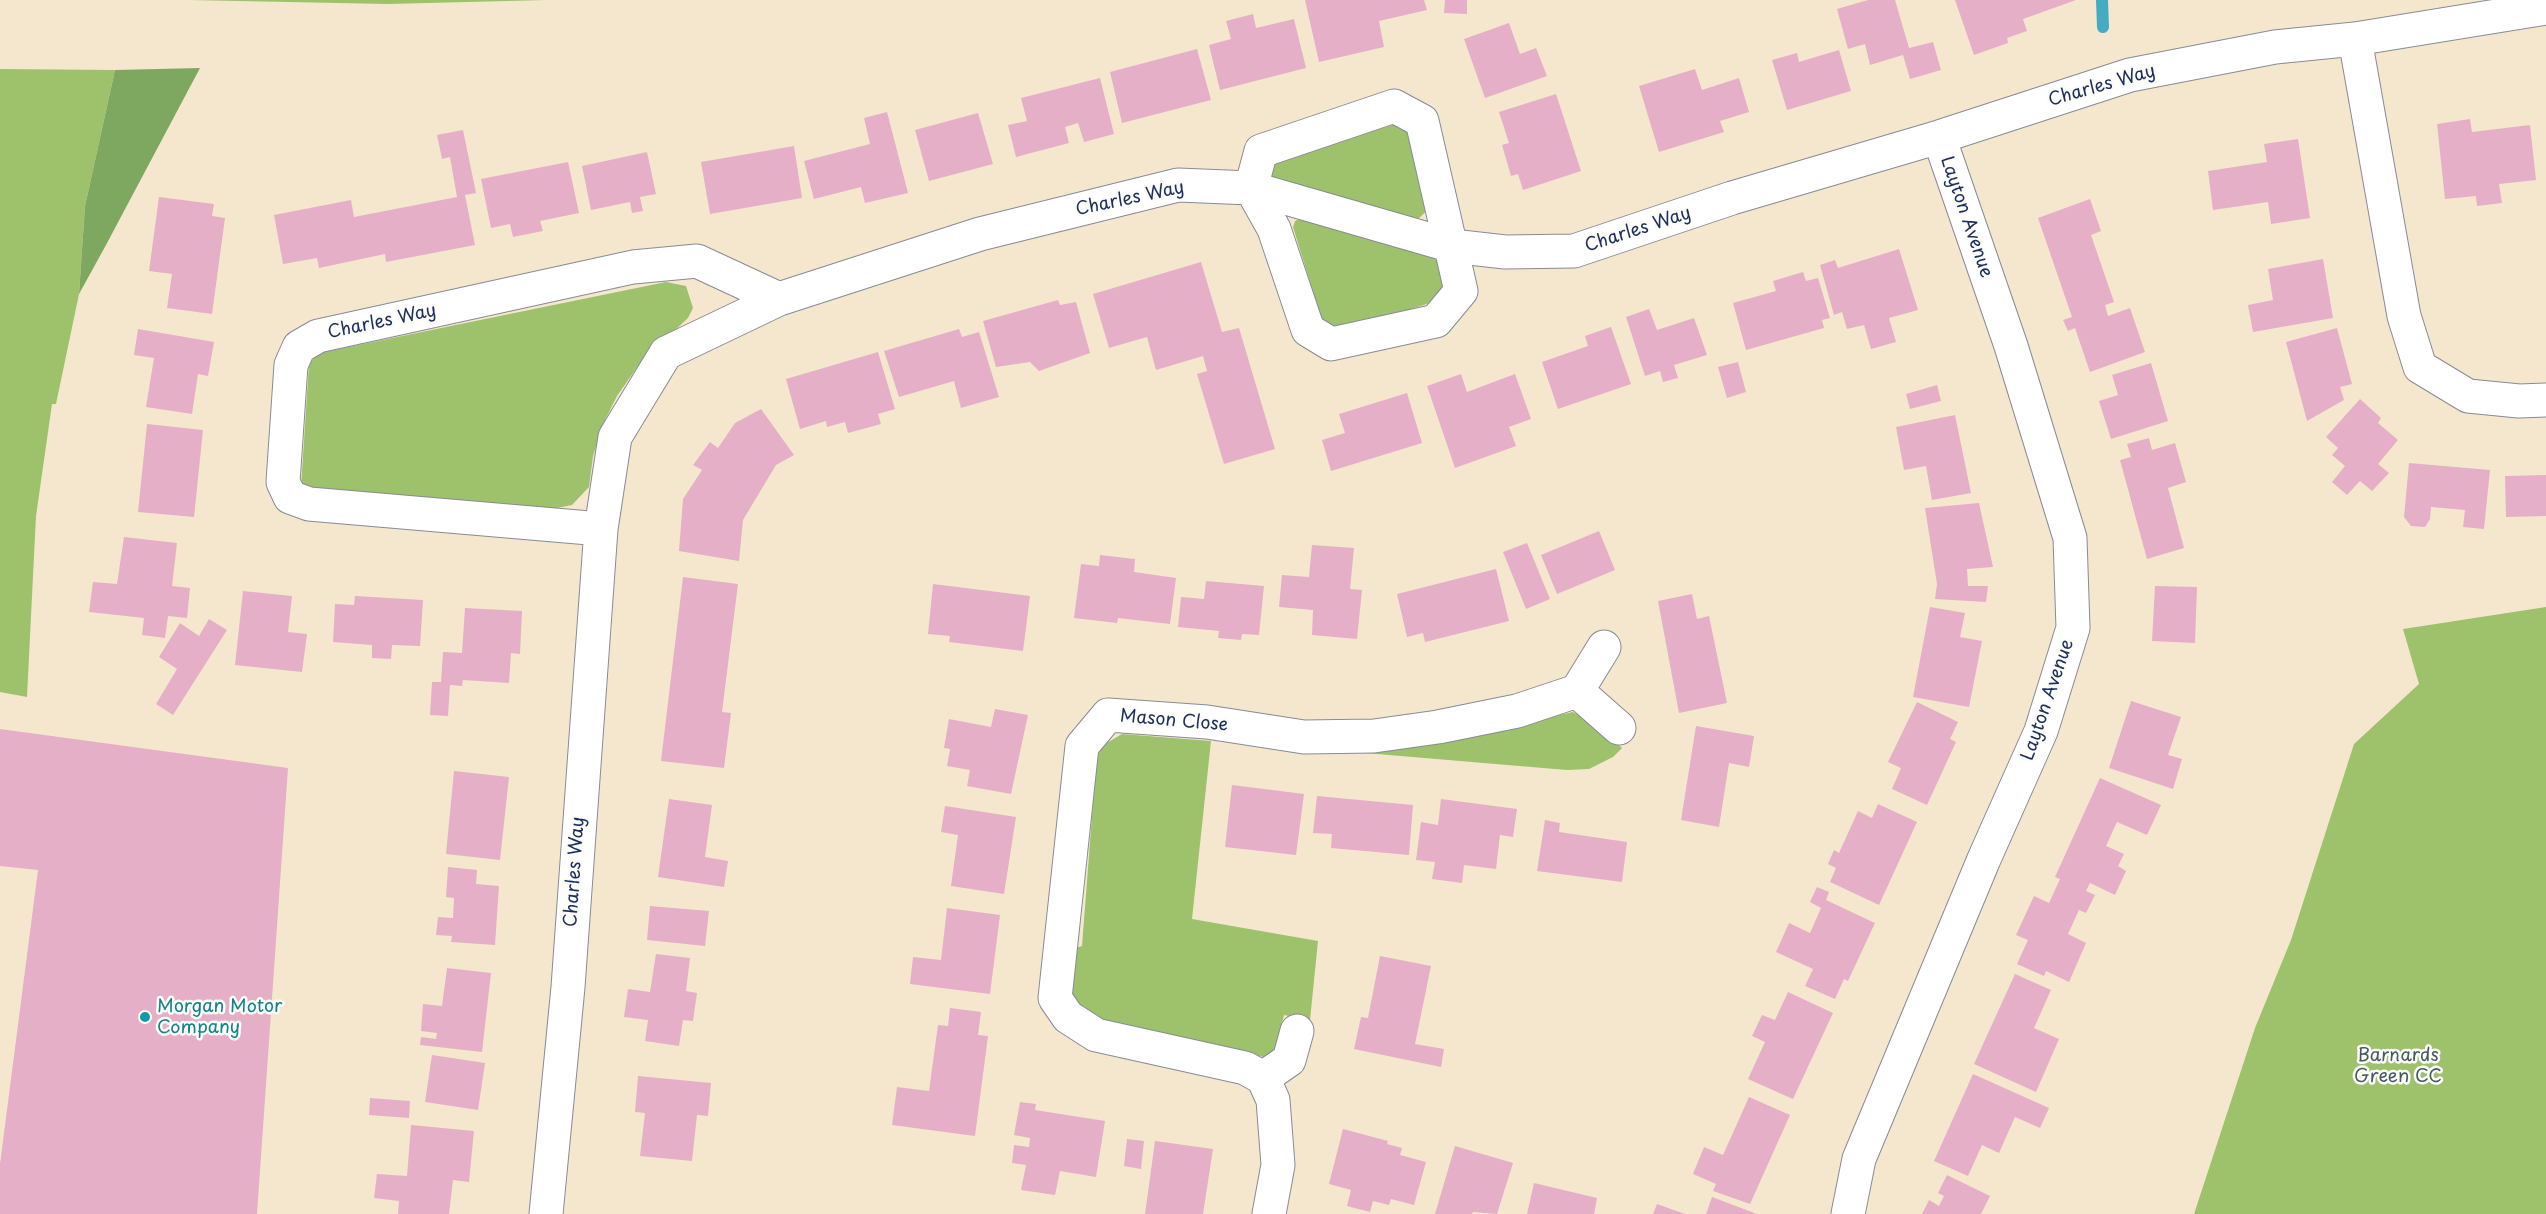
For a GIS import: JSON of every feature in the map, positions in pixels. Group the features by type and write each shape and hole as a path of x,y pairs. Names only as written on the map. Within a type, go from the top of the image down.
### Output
{"street":[{"name":"Charles Way","path":"546,1214 568,987 601,529 615,437 666,353 779,300 980,234 1178,185 1251,188 1452,246 1505,252 1574,251 1732,198 1939,137 2130,75 2275,47 2355,39 2546,8"},
{"path":"2355,39 2404,316 2420,367 2468,396 2519,401 2546,399"},
{"path":"1394,106 1422,121 1461,291 1436,321 1331,344 1308,330 1274,229 1251,188 1261,151 1394,106"},
{"name":"Layton Avenue","path":"1848,1214 1859,1159 1984,859 2041,731 2073,628 2070,538 2011,346 1939,137"},
{"name":"Charles Way","path":"601,529 309,504 290,497 283,482 291,365 299,347 318,336 633,267 697,261 779,300"},
{"path":"1604,647 1576,691 1619,729"},
{"name":"Mason Close","path":"1263,1078 1245,1068 1096,1035 1068,1017 1055,998 1082,746 1108,715 1207,722 1304,737 1374,736 1438,727 1517,711 1576,691"},
{"path":"1269,1214 1278,1165 1274,1100 1263,1078 1289,1060 1297,1031"}],"green space":[{"path":"188,0 547,0 388,4"},
{"path":"200,68 79,294 85,206 115,70"},
{"path":"0,69 115,70 85,206 79,294 56,404 52,404 36,516 27,697 0,692"},
{"path":"1398,123 1408,127 1430,208 1419,218 1409,219 1272,179 1267,172 1272,164"},
{"path":"1302,218 1429,255 1440,263 1444,276 1442,293 1430,303 1344,330 1323,324 1293,227 1295,221"},
{"path":"666,282 686,286 693,308 688,318 640,363 617,396 603,424 593,456 589,487 572,505 547,510 308,490 301,487 309,364 319,353"},
{"name":"Barnards Green CC","path":"2546,607 2546,1214 2194,1214 2255,1028 2291,940 2354,744 2419,684 2403,629"},
{"path":"1573,712 1602,729 1622,748 1613,757 1589,769 1567,770 1353,752 1450,738"},
{"path":"1122,734 1211,741 1192,919 1318,941 1310,1020 1284,1015 1275,1050 1264,1057 1097,1025 1072,1007 1072,949 1082,946 1093,803 1085,797 1093,762 1105,744"}],"building":[{"path":"1305,0 1424,0 1427,10 1379,21 1384,47 1319,62"},
{"path":"1445,0 1467,0 1467,14 1444,13"},
{"path":"1868,0 1895,0 1909,48 1933,42 1941,70 1910,79 1903,55 1870,65 1865,44 1848,49 1837,9"},
{"path":"1955,0 2076,0 2023,19 2027,31 2007,38 2008,43 1974,55"},
{"path":"1253,14 1256,28 1294,19 1306,68 1220,90 1209,45 1231,39 1226,21"},
{"path":"1509,23 1520,54 1536,48 1547,76 1485,98 1464,39"},
{"path":"1197,49 1211,100 1122,123 1110,72"},
{"path":"1839,50 1851,91 1787,110 1772,60 1797,53 1799,62"},
{"path":"1695,69 1702,90 1739,78 1749,112 1720,121 1724,132 1659,152 1639,86"},
{"path":"1100,78 1114,134 1084,142 1078,123 1065,127 1069,143 1016,157 1008,125 1027,121 1021,98"},
{"path":"1556,94 1581,171 1523,190 1518,174 1511,176 1502,145 1509,143 1499,112"},
{"path":"887,112 908,193 865,203 861,187 814,199 804,161 870,144 864,118"},
{"path":"978,113 993,164 929,181 915,130"},
{"path":"2470,119 2472,132 2530,125 2536,180 2499,184 2502,203 2477,206 2476,196 2445,199 2437,124"},
{"path":"463,130 476,193 465,195 475,245 386,262 385,254 319,268 317,258 283,264 274,215 351,200 354,217 457,197 450,157 442,159 437,135"},
{"path":"2298,139 2310,218 2271,224 2268,202 2213,210 2208,171 2267,162 2264,144"},
{"path":"794,146 802,198 710,214 701,162"},
{"path":"647,152 656,194 640,197 643,211 632,213 630,202 591,210 582,166"},
{"path":"568,162 579,213 540,221 543,231 513,237 510,224 491,228 481,179"},
{"path":"159,197 214,204 212,216 225,218 212,314 167,308 172,274 149,271"},
{"path":"2090,199 2101,231 2091,235 2114,302 2105,305 2108,316 2130,308 2145,352 2090,372 2075,328 2068,331 2063,320 2072,317 2038,218"},
{"path":"1899,249 1918,310 1889,318 1896,342 1871,349 1864,325 1847,329 1842,312 1834,315 1820,265 1835,260 1838,268"},
{"path":"2323,259 2333,318 2253,332 2248,305 2273,300 2268,269"},
{"path":"1201,262 1222,332 1239,328 1275,449 1224,464 1197,374 1207,371 1203,356 1156,370 1147,337 1109,348 1093,294"},
{"path":"1803,272 1806,281 1818,278 1830,318 1822,320 1824,328 1746,350 1733,303 1776,291 1773,281"},
{"path":"1058,300 1060,305 1076,302 1090,353 1039,371 1030,362 996,367 983,321"},
{"path":"1649,309 1657,330 1694,318 1707,355 1674,365 1678,378 1663,382 1660,371 1645,376 1626,317"},
{"path":"1611,327 1631,384 1558,409 1542,362 1588,346 1585,336"},
{"path":"2337,328 2352,384 2340,387 2344,400 2307,421 2286,342"},
{"path":"138,329 214,342 208,376 198,374 192,414 146,407 154,358 134,355"},
{"path":"959,329 962,337 979,332 999,397 961,408 954,381 899,397 884,351"},
{"path":"878,352 895,409 878,414 881,424 848,433 845,422 827,427 826,421 800,429 786,379"},
{"path":"1738,362 1746,392 1727,398 1718,367"},
{"path":"2151,363 2168,421 2111,439 2099,401 2118,395 2112,375"},
{"path":"1461,374 1467,392 1515,374 1531,419 1509,427 1516,446 1455,468 1427,386"},
{"path":"1937,385 1941,401 1910,409 1906,394"},
{"path":"1407,393 1422,443 1331,471 1322,440 1345,433 1339,414"},
{"path":"2360,399 2381,418 2378,423 2398,440 2378,464 2389,473 2372,491 2360,481 2347,495 2332,482 2345,466 2332,455 2338,448 2326,437"},
{"path":"761,409 794,455 776,465 743,520 739,561 679,551 683,499 702,470 693,465 710,442 718,448 735,423"},
{"path":"1955,415 1971,493 1932,500 1926,466 1904,470 1896,427"},
{"path":"147,424 203,430 194,517 138,512"},
{"path":"2149,438 2152,450 2175,443 2186,482 2168,488 2184,548 2147,559 2120,460 2131,457 2127,444"},
{"path":"2409,463 2490,470 2484,529 2463,527 2465,510 2431,507 2430,519 2425,527 2411,526 2404,517"},
{"path":"2546,475 2546,516 2506,517 2505,476"},
{"path":"1979,503 1993,567 1967,569 1968,586 1988,586 1986,602 1935,599 1937,584 1925,508"},
{"path":"1599,531 1615,570 1557,594 1541,555"},
{"path":"124,537 177,543 172,586 190,588 187,618 168,616 165,638 142,635 144,618 89,612 93,582 117,584"},
{"path":"1527,543 1550,599 1526,609 1503,552"},
{"path":"1312,545 1354,548 1350,589 1362,590 1357,639 1312,635 1313,610 1279,607 1282,575 1309,577"},
{"path":"1100,555 1135,559 1134,572 1176,578 1170,624 1118,618 1117,623 1074,618 1081,564 1099,566"},
{"path":"1496,569 1509,621 1425,642 1423,633 1407,637 1397,594"},
{"path":"683,577 738,584 722,712 731,713 724,768 661,761"},
{"path":"1206,581 1264,586 1259,635 1242,634 1241,640 1218,638 1219,631 1178,627 1181,597 1204,599"},
{"path":"933,584 1030,596 1023,651 949,642 950,636 928,634"},
{"path":"2155,586 2197,587 2195,643 2152,641"},
{"path":"243,591 292,596 288,632 307,634 302,672 235,665"},
{"path":"1692,594 1697,619 1709,616 1727,703 1679,713 1658,601"},
{"path":"355,596 423,600 420,646 392,645 391,659 372,658 372,645 333,642 335,604 354,605"},
{"path":"1930,607 1965,613 1960,637 1982,641 1969,707 1913,697"},
{"path":"465,608 522,611 520,654 511,653 509,683 463,680 462,686 450,685 448,716 430,715 432,682 441,682 443,652 462,653"},
{"path":"209,619 227,630 173,715 156,704 177,669 159,657 180,623 199,636"},
{"path":"2131,701 2181,717 2168,755 2182,759 2173,789 2109,768"},
{"path":"1917,702 1958,722 1950,739 1956,742 1927,805 1892,789 1901,768 1888,762"},
{"path":"995,709 1028,715 1011,794 967,786 970,770 947,766 950,749 944,748 949,719 991,727"},
{"path":"1696,726 1754,736 1749,767 1729,763 1719,827 1681,820"},
{"name":"Morgan Motor Company","path":"0,729 288,768 257,1214 0,1214 0,1164 38,870 0,866"},
{"path":"454,771 509,777 500,860 446,854"},
{"path":"2100,778 2161,805 2147,835 2117,822 2106,846 2124,854 2118,866 2126,871 2115,895 2090,883 2086,891 2095,895 2086,913 2079,910 2068,934 2086,943 2069,982 2046,971 2044,976 2017,964 2028,940 2016,935 2034,896 2049,903 2060,879 2055,877"},
{"path":"1232,785 1304,794 1296,855 1225,847"},
{"path":"1317,796 1413,805 1409,855 1331,848 1332,834 1313,833"},
{"path":"669,799 712,805 705,857 728,861 724,887 658,877"},
{"path":"1441,799 1517,809 1513,837 1500,835 1496,869 1464,865 1462,883 1432,879 1435,862 1416,860 1421,822 1438,825"},
{"path":"1878,804 1917,822 1879,905 1830,882 1836,868 1828,864 1834,850 1839,853 1858,811 1872,818"},
{"path":"945,806 1016,817 1004,894 951,886 958,835 941,832"},
{"path":"1545,820 1560,823 1559,832 1627,842 1622,882 1537,871"},
{"path":"448,867 477,870 476,884 499,886 495,945 451,942 452,936 436,935 438,917 453,918 454,898 446,897"},
{"path":"1817,887 1829,892 1826,900 1875,923 1848,981 1844,979 1835,999 1805,986 1813,969 1776,952 1789,923 1810,933 1821,908 1810,902"},
{"path":"650,906 709,911 705,946 647,940"},
{"path":"947,908 1000,915 990,994 910,984 913,957 941,960"},
{"path":"656,954 690,958 686,991 697,993 693,1021 683,1020 679,1046 645,1041 648,1020 624,1017 628,989 650,992"},
{"path":"1380,956 1431,966 1415,1044 1444,1049 1441,1067 1354,1049 1361,1017 1368,1018"},
{"path":"447,968 491,973 482,1052 420,1045 421,1037 436,1039 437,1033 421,1031 423,1004 442,1006"},
{"path":"2015,974 2051,990 2034,1028 2059,1039 2036,1092 1974,1064"},
{"path":"1788,992 1833,1013 1793,1099 1748,1079 1765,1042 1752,1036 1762,1015 1775,1020"},
{"path":"950,1008 981,1012 978,1035 988,1036 975,1136 892,1125 897,1087 929,1091 938,1025 948,1026"},
{"path":"432,1055 485,1063 478,1110 425,1102"},
{"path":"1973,1074 2049,1108 2040,1128 2015,1117 1999,1153 1982,1145 1968,1176 1934,1161"},
{"path":"638,1076 711,1083 708,1116 697,1115 692,1161 640,1156 645,1113 635,1112"},
{"path":"1749,1097 1790,1115 1750,1204 1713,1191 1716,1184 1693,1174 1704,1147 1723,1155"},
{"path":"370,1098 410,1101 409,1118 369,1115"},
{"path":"1020,1102 1036,1104 1035,1110 1105,1121 1096,1177 1060,1171 1055,1195 1021,1190 1026,1165 1012,1163 1014,1145 1029,1147 1030,1138 1014,1135"},
{"path":"411,1125 474,1131 469,1182 453,1180 449,1214 398,1214 399,1201 374,1198 377,1174 407,1176"},
{"path":"1343,1129 1388,1141 1387,1144 1402,1148 1400,1155 1426,1162 1414,1205 1391,1199 1389,1205 1373,1201 1370,1212 1347,1206 1351,1190 1329,1184"},
{"path":"1127,1139 1144,1141 1141,1169 1124,1166"},
{"path":"1155,1141 1213,1149 1203,1214 1145,1214"},
{"path":"1455,1146 1513,1163 1497,1214 1473,1212 1472,1214 1435,1214"},
{"path":"1947,1175 1990,1196 1981,1214 1922,1214 1929,1200 1939,1206 1944,1196 1938,1193"},
{"path":"1534,1183 1597,1198 1594,1214 1527,1214"},
{"path":"1712,1197 1757,1214 1706,1214"},
{"path":"1657,1204 1685,1214 1653,1214"}],"waterway":[{"path":"2102,0 2103,27"}],"place":[{"name":"Morgan Motor Company","path":"145,1017"}]}
